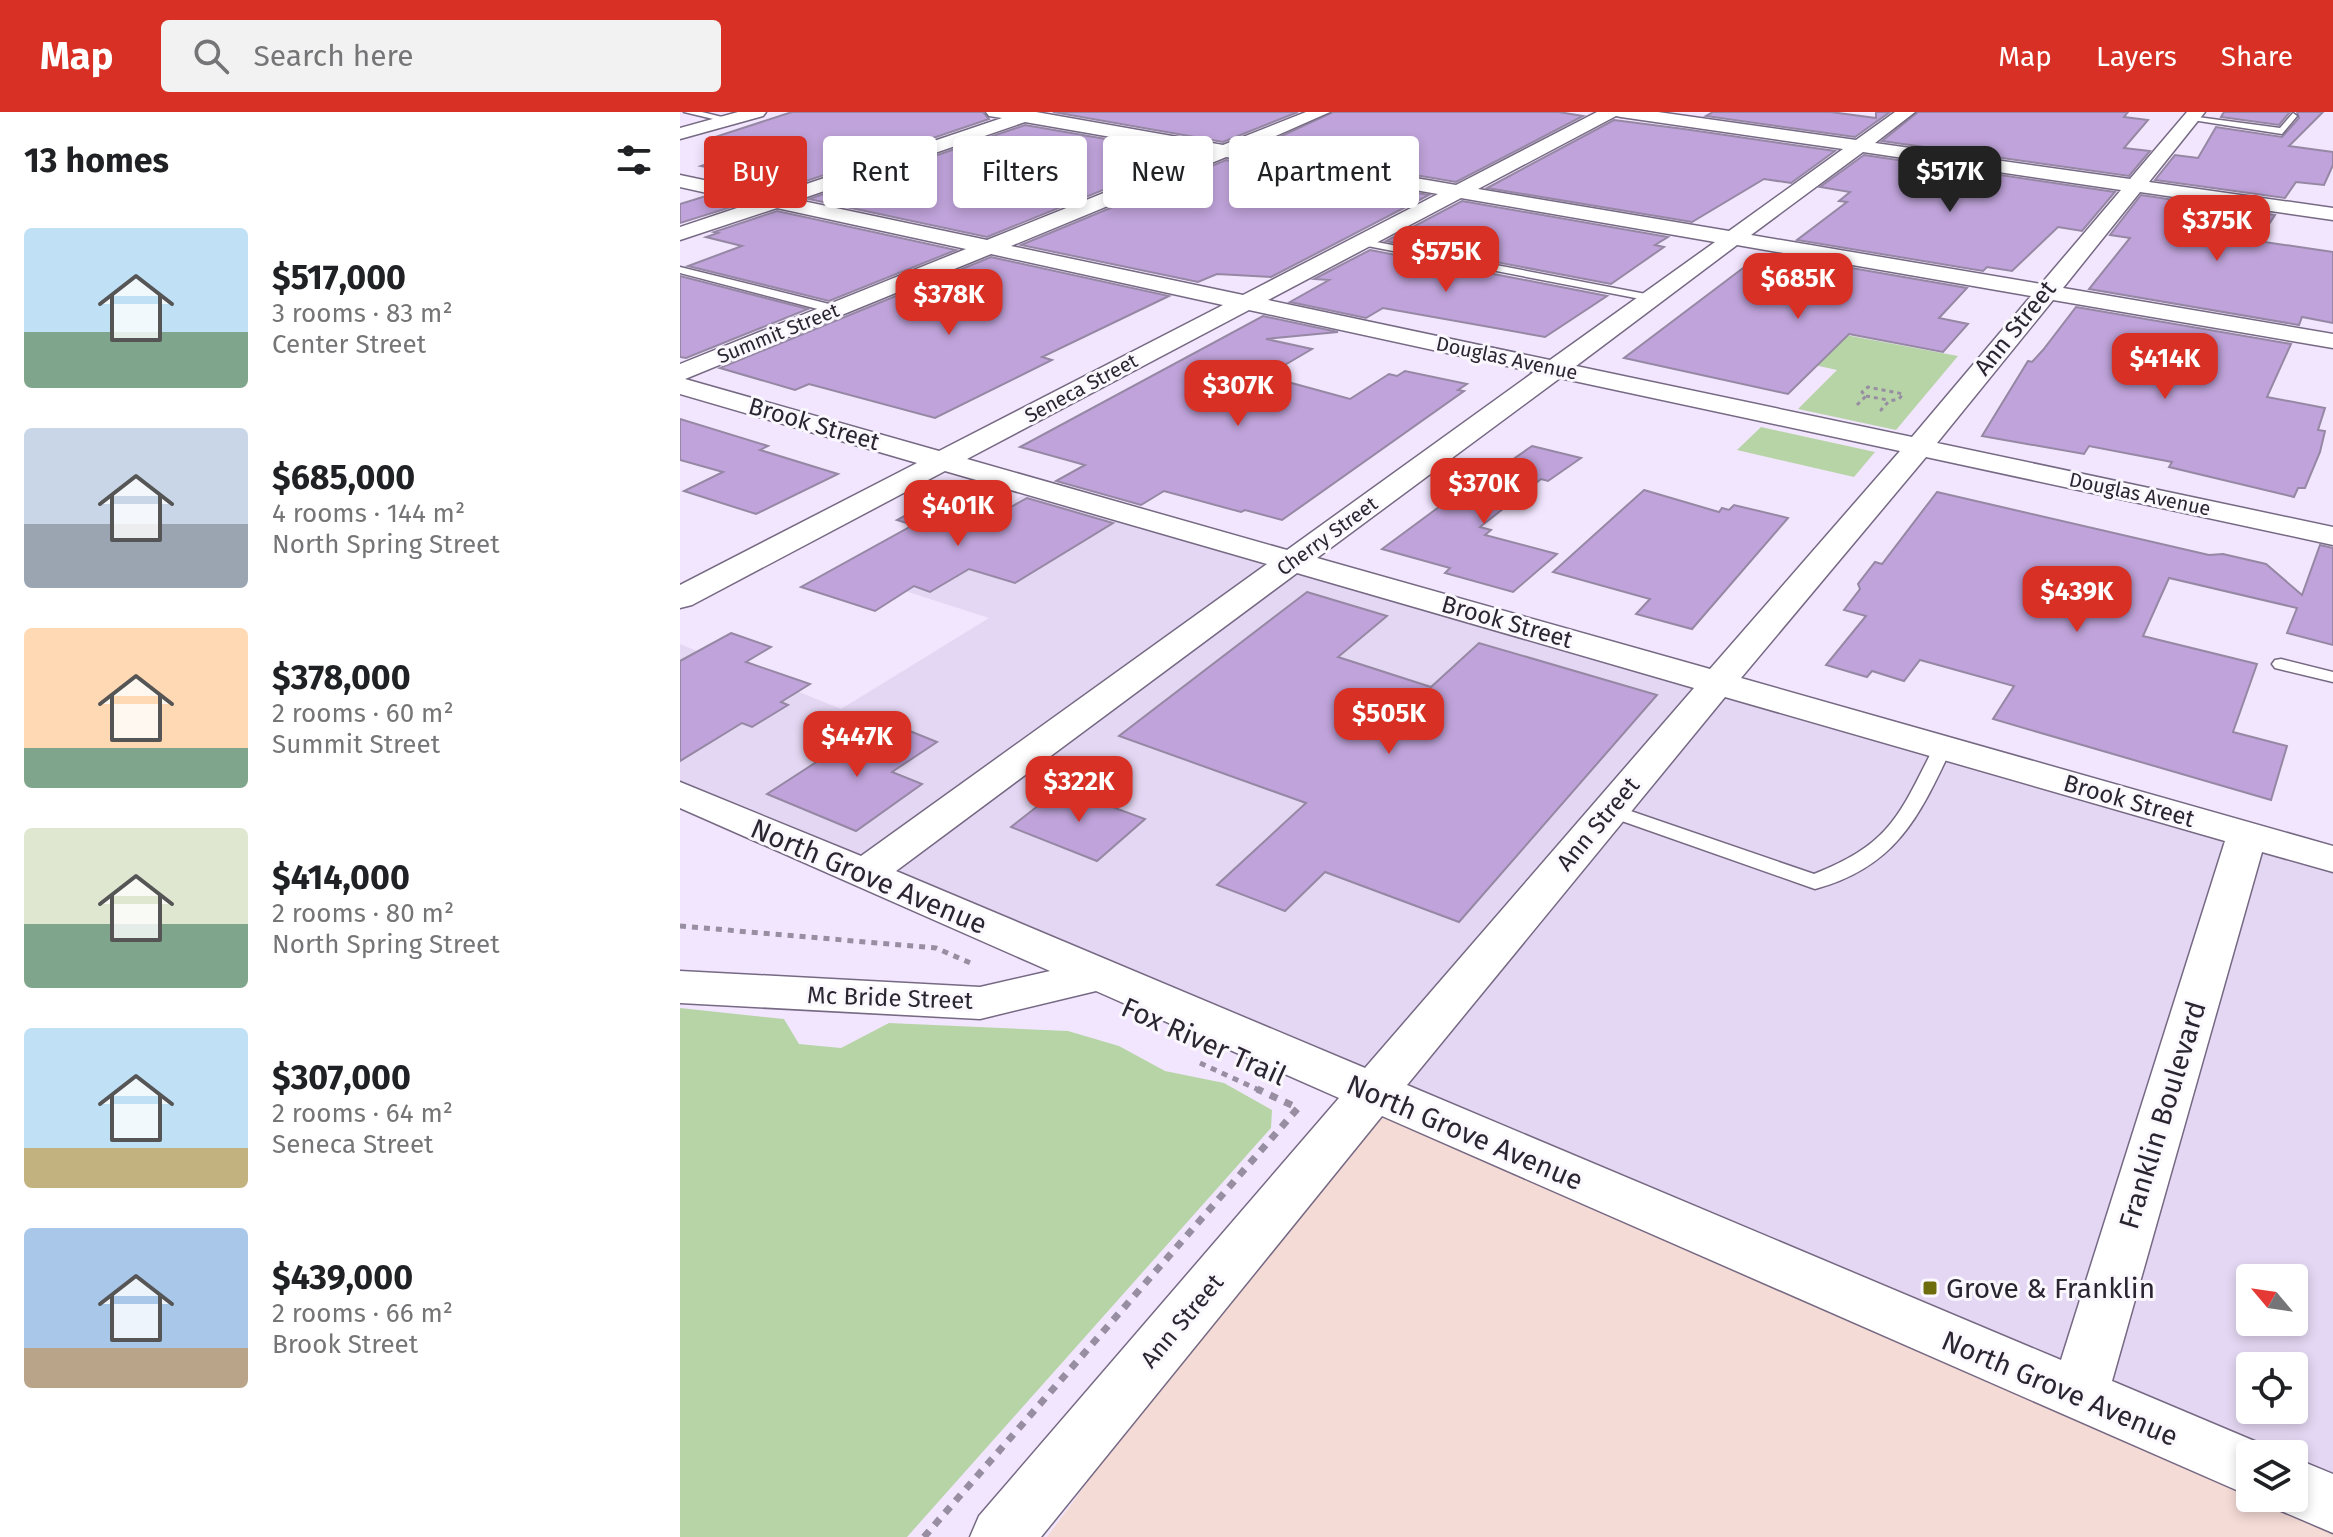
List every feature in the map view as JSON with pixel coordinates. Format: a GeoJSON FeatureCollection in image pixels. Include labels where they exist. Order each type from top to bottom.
{"type":"FeatureCollection","features":[{"type":"Feature","properties":{"kind":"street"},"geometry":{"type":"LineString","coordinates":[[680,134],[757,112]]}},
{"type":"Feature","properties":{"kind":"street"},"geometry":{"type":"LineString","coordinates":[[995,112],[1031,114],[1226,151],[2333,341]]}},
{"type":"Feature","properties":{"kind":"street","name":"Summit Street"},"geometry":{"type":"LineString","coordinates":[[680,373],[1321,112]]}},
{"type":"Feature","properties":{"kind":"street","name":"Seneca Street"},"geometry":{"type":"LineString","coordinates":[[680,598],[1610,112]]}},
{"type":"Feature","properties":{"kind":"street"},"geometry":{"type":"LineString","coordinates":[[1621,112],[2333,214]]}},
{"type":"Feature","properties":{"kind":"street","name":"Cherry Street"},"geometry":{"type":"LineString","coordinates":[[864,874],[1906,112]]}},
{"type":"Feature","properties":{"kind":"street"},"geometry":{"type":"LineString","coordinates":[[807,190],[1031,114]]}},
{"type":"Feature","properties":{"kind":"street","name":"Ann Street"},"geometry":{"type":"LineString","coordinates":[[1001,1537],[1609,810],[1919,447],[2044,292],[2193,116]]}},
{"type":"Feature","properties":{"kind":"street","name":"Douglas Avenue"},"geometry":{"type":"LineString","coordinates":[[680,181],[704,186]]}},
{"type":"Feature","properties":{"kind":"street"},"geometry":{"type":"LineString","coordinates":[[680,234],[756,208]]}},
{"type":"Feature","properties":{"kind":"street","name":"Douglas Avenue"},"geometry":{"type":"LineString","coordinates":[[807,208],[2333,536]]}},
{"type":"Feature","properties":{"kind":"street","name":"Brook Street"},"geometry":{"type":"LineString","coordinates":[[680,386],[2333,859]]}},
{"type":"Feature","properties":{"kind":"street","name":"North Grove Avenue"},"geometry":{"type":"LineString","coordinates":[[680,794],[2236,1462]]}},
{"type":"Feature","properties":{"kind":"street","name":"Franklin Boulevard"},"geometry":{"type":"LineString","coordinates":[[2079,1396],[2247,834]]}},
{"type":"Feature","properties":{"kind":"street","name":"Mc Bride Street"},"geometry":{"type":"LineString","coordinates":[[680,987],[980,1003],[1098,975]]}},
{"type":"Feature","properties":{"kind":"street"},"geometry":{"type":"LineString","coordinates":[[2308,1493],[2333,1504]]}},
{"type":"Feature","properties":{"kind":"lane"},"geometry":{"type":"LineString","coordinates":[[688,112],[730,120]]}},
{"type":"Feature","properties":{"kind":"lane"},"geometry":{"type":"LineString","coordinates":[[2193,116],[2282,131],[2293,116]]}},
{"type":"Feature","properties":{"kind":"lane"},"geometry":{"type":"LineString","coordinates":[[1361,242],[1651,298]]}},
{"type":"Feature","properties":{"kind":"lane"},"geometry":{"type":"LineString","coordinates":[[680,270],[837,310]]}},
{"type":"Feature","properties":{"kind":"lane"},"geometry":{"type":"LineString","coordinates":[[2281,664],[2333,677]]}},
{"type":"Feature","properties":{"kind":"lane"},"geometry":{"type":"LineString","coordinates":[[1609,810],[1815,882],[1859,863],[1892,838],[1943,747]]}},
{"type":"Feature","properties":{"kind":"path"},"geometry":{"type":"LineString","coordinates":[[1868,387],[1903,394],[1899,399],[1889,401],[1866,396],[1862,392],[1868,387]]}},
{"type":"Feature","properties":{"kind":"path"},"geometry":{"type":"LineString","coordinates":[[1848,406],[1858,405],[1866,396]]}},
{"type":"Feature","properties":{"kind":"path"},"geometry":{"type":"LineString","coordinates":[[1889,401],[1881,410],[1891,418]]}},
{"type":"Feature","properties":{"kind":"path"},"geometry":{"type":"LineString","coordinates":[[680,926],[936,948],[1031,989]]}},
{"type":"Feature","properties":{"kind":"path","name":"Fox River Trail"},"geometry":{"type":"LineString","coordinates":[[924,1537],[1298,1108],[1186,1056]]}},
{"type":"Feature","properties":{"kind":"shaded area"},"geometry":{"type":"Polygon","coordinates":[[[1038,487],[2333,859],[2333,1504],[2308,1493],[2308,1440],[2236,1440],[2236,1448],[680,793],[680,644],[841,709],[989,618],[871,580],[1038,487]]]}},
{"type":"Feature","properties":{"kind":"shaded area"},"geometry":{"type":"Polygon","coordinates":[[[1373,1093],[2236,1462],[2236,1512],[2308,1512],[2308,1500],[2333,1504],[2333,1537],[1047,1537],[1373,1093]]]}},
{"type":"Feature","properties":{"kind":"green space"},"geometry":{"type":"Polygon","coordinates":[[[1835,333],[1958,356],[1896,430],[1798,409],[1837,370],[1805,363],[1835,333]]]}},
{"type":"Feature","properties":{"kind":"green space"},"geometry":{"type":"Polygon","coordinates":[[[1761,427],[1875,452],[1854,477],[1737,450],[1761,427]]]}},
{"type":"Feature","properties":{"kind":"green space"},"geometry":{"type":"Polygon","coordinates":[[[680,1008],[784,1019],[799,1044],[841,1048],[889,1023],[1068,1031],[1119,1046],[1165,1071],[1224,1083],[1272,1110],[1271,1128],[907,1537],[680,1537],[680,1008]]]}},
{"type":"Feature","properties":{"kind":"building"},"geometry":{"type":"Polygon","coordinates":[[[792,112],[983,112],[989,119],[937,137],[823,136],[823,175],[807,181],[807,136],[718,136],[792,112]]]}},
{"type":"Feature","properties":{"kind":"building"},"geometry":{"type":"Polygon","coordinates":[[[1053,112],[1298,112],[1238,136],[1229,136],[1229,140],[1223,142],[1213,140],[1213,136],[1189,136],[1053,112]]]}},
{"type":"Feature","properties":{"kind":"building"},"geometry":{"type":"Polygon","coordinates":[[[1333,112],[1559,112],[1583,116],[1456,182],[1419,176],[1419,136],[1282,136],[1333,112]]]}},
{"type":"Feature","properties":{"kind":"building"},"geometry":{"type":"Polygon","coordinates":[[[1713,112],[1831,112],[1876,118],[1876,112],[1890,112],[1855,137],[1706,116],[1713,112]]]}},
{"type":"Feature","properties":{"kind":"building"},"geometry":{"type":"Polygon","coordinates":[[[1918,112],[2128,112],[2124,117],[2148,120],[2124,148],[2150,151],[2129,176],[1882,141],[1918,112]]]}},
{"type":"Feature","properties":{"kind":"building"},"geometry":{"type":"Polygon","coordinates":[[[2224,112],[2290,112],[2279,125],[2221,117],[2224,112]]]}},
{"type":"Feature","properties":{"kind":"building"},"geometry":{"type":"Polygon","coordinates":[[[2297,112],[2323,112],[2289,146],[2333,152],[2333,165],[2324,185],[2296,182],[2285,198],[2155,180],[2175,155],[2198,158],[2216,127],[2282,137],[2299,118],[2297,112]]]}},
{"type":"Feature","properties":{"kind":"building"},"geometry":{"type":"Polygon","coordinates":[[[1614,120],[1835,151],[1791,183],[1764,179],[1692,222],[1487,188],[1614,120]]]}},
{"type":"Feature","properties":{"kind":"building"},"geometry":{"type":"Polygon","coordinates":[[[1025,125],[1103,139],[1103,190],[1087,197],[1087,136],[993,136],[1025,125]]]}},
{"type":"Feature","properties":{"kind":"building"},"geometry":{"type":"Polygon","coordinates":[[[953,150],[953,208],[1059,208],[987,237],[851,208],[937,208],[937,155],[953,150]]]}},
{"type":"Feature","properties":{"kind":"building"},"geometry":{"type":"Polygon","coordinates":[[[1864,155],[2115,192],[2082,231],[2058,227],[2012,271],[1987,267],[1983,271],[1797,240],[1847,202],[1839,201],[1850,192],[1820,187],[1864,155]]]}},
{"type":"Feature","properties":{"kind":"building"},"geometry":{"type":"Polygon","coordinates":[[[1229,161],[1229,208],[1404,208],[1271,277],[1217,274],[1198,282],[1021,245],[1110,208],[1213,208],[1213,165],[1229,161]]]}},
{"type":"Feature","properties":{"kind":"building"},"geometry":{"type":"Polygon","coordinates":[[[823,194],[823,202],[809,199],[823,194]]]}},
{"type":"Feature","properties":{"kind":"building"},"geometry":{"type":"Polygon","coordinates":[[[2141,195],[2275,215],[2258,241],[2333,252],[2333,323],[2302,317],[2299,325],[2089,289],[2130,238],[2110,235],[2141,195]]]}},
{"type":"Feature","properties":{"kind":"building"},"geometry":{"type":"Polygon","coordinates":[[[704,197],[704,208],[728,208],[680,223],[680,204],[704,197]]]}},
{"type":"Feature","properties":{"kind":"building"},"geometry":{"type":"Polygon","coordinates":[[[1462,201],[1668,237],[1655,245],[1664,247],[1611,284],[1386,241],[1462,201]]]}},
{"type":"Feature","properties":{"kind":"building"},"geometry":{"type":"Polygon","coordinates":[[[777,211],[956,250],[829,301],[688,266],[742,246],[706,237],[718,233],[714,232],[777,211]]]}},
{"type":"Feature","properties":{"kind":"building"},"geometry":{"type":"Polygon","coordinates":[[[1370,250],[1607,296],[1545,337],[1383,308],[1366,318],[1290,302],[1329,280],[1314,279],[1370,250]]]}},
{"type":"Feature","properties":{"kind":"building"},"geometry":{"type":"Polygon","coordinates":[[[1777,255],[1967,288],[1939,318],[1968,324],[1943,352],[1849,334],[1788,394],[1624,358],[1755,259],[1768,261],[1777,255]]]}},
{"type":"Feature","properties":{"kind":"building"},"geometry":{"type":"Polygon","coordinates":[[[991,257],[1169,296],[1042,357],[1052,360],[935,418],[809,384],[795,390],[720,368],[991,257]]]}},
{"type":"Feature","properties":{"kind":"building"},"geometry":{"type":"Polygon","coordinates":[[[680,276],[808,309],[686,358],[680,357],[680,276]]]}},
{"type":"Feature","properties":{"kind":"building"},"geometry":{"type":"Polygon","coordinates":[[[2076,307],[2291,344],[2267,397],[2325,408],[2318,430],[2325,431],[2320,452],[2305,488],[2298,488],[2294,497],[2169,467],[2172,462],[2089,446],[2084,454],[1982,436],[2028,361],[2032,362],[2043,350],[2076,307]]]}},
{"type":"Feature","properties":{"kind":"building"},"geometry":{"type":"Polygon","coordinates":[[[1263,316],[1338,332],[1266,339],[1312,349],[1266,376],[1350,399],[1389,374],[1397,376],[1405,371],[1467,384],[1458,390],[1464,391],[1282,520],[1164,491],[1141,505],[1056,481],[1085,465],[1020,447],[1263,316]]]}},
{"type":"Feature","properties":{"kind":"building"},"geometry":{"type":"Polygon","coordinates":[[[680,419],[768,446],[760,450],[838,474],[756,514],[684,491],[723,472],[680,460],[680,419]]]}},
{"type":"Feature","properties":{"kind":"building"},"geometry":{"type":"Polygon","coordinates":[[[1532,446],[1581,458],[1548,481],[1541,479],[1480,527],[1491,530],[1485,535],[1557,554],[1513,592],[1445,573],[1450,568],[1382,549],[1481,476],[1486,478],[1532,446]]]}},
{"type":"Feature","properties":{"kind":"building"},"geometry":{"type":"Polygon","coordinates":[[[1644,490],[1719,512],[1722,508],[1729,510],[1734,505],[1788,518],[1692,629],[1636,614],[1650,599],[1553,572],[1644,490]]]}},
{"type":"Feature","properties":{"kind":"building"},"geometry":{"type":"Polygon","coordinates":[[[951,491],[1009,508],[1027,498],[1113,523],[1015,583],[969,569],[930,592],[914,586],[875,611],[801,587],[913,525],[897,520],[951,491]]]}},
{"type":"Feature","properties":{"kind":"building"},"geometry":{"type":"Polygon","coordinates":[[[1937,492],[2209,555],[2223,554],[2266,564],[2302,595],[2320,545],[2333,548],[2333,645],[2287,633],[2297,608],[2169,578],[2143,636],[2257,664],[2233,732],[2287,746],[2271,800],[1993,719],[2014,686],[1920,660],[1904,681],[1872,671],[1867,677],[1826,665],[1866,616],[1844,610],[1860,589],[1858,584],[1875,562],[1882,564],[1937,492]]]}},
{"type":"Feature","properties":{"kind":"building"},"geometry":{"type":"Polygon","coordinates":[[[1307,592],[1387,616],[1338,657],[1431,687],[1479,643],[1657,695],[1459,922],[1325,872],[1285,911],[1217,885],[1306,803],[1119,736],[1307,592]]]}},
{"type":"Feature","properties":{"kind":"building"},"geometry":{"type":"Polygon","coordinates":[[[731,633],[771,647],[746,662],[810,684],[781,702],[788,705],[752,727],[742,723],[680,761],[680,661],[731,633]]]}},
{"type":"Feature","properties":{"kind":"building"},"geometry":{"type":"Polygon","coordinates":[[[895,725],[937,742],[892,772],[922,784],[856,831],[767,794],[835,750],[842,752],[883,726],[890,728],[895,725]]]}},
{"type":"Feature","properties":{"kind":"building"},"geometry":{"type":"Polygon","coordinates":[[[1061,788],[1145,819],[1097,861],[1011,827],[1061,788]]]}},
{"type":"Feature","properties":{"kind":"place","name":"Grove & Franklin"},"geometry":{"type":"Point","coordinates":[1930,1288]}}]}
